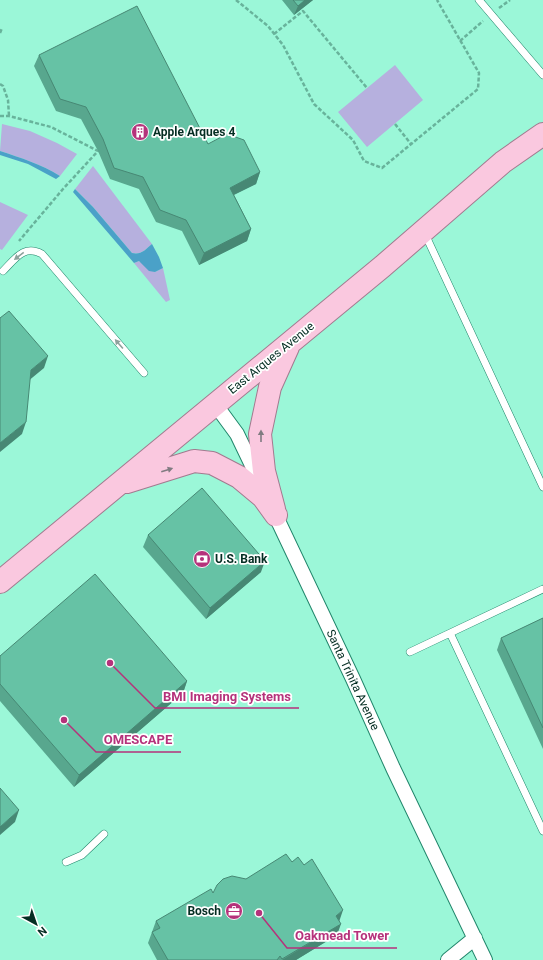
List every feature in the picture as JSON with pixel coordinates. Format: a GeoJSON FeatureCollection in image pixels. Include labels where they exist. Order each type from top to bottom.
{"type":"FeatureCollection","features":[{"type":"Feature","properties":{"kind":"main road","name":"East Arques Avenue"},"geometry":{"type":"LineString","coordinates":[[0,582],[424,232],[503,162],[543,134]]}},
{"type":"Feature","properties":{"kind":"main road"},"geometry":{"type":"LineString","coordinates":[[276,515],[264,471],[260,434],[270,387],[290,343]]}},
{"type":"Feature","properties":{"kind":"main road"},"geometry":{"type":"LineString","coordinates":[[117,485],[194,461],[212,463],[239,477],[263,497],[276,515]]}},
{"type":"Feature","properties":{"kind":"street","name":"Santa Trinita Avenue"},"geometry":{"type":"LineString","coordinates":[[215,404],[237,434],[353,679],[393,768],[485,960]]}},
{"type":"Feature","properties":{"kind":"street"},"geometry":{"type":"LineString","coordinates":[[448,960],[475,938]]}},
{"type":"Feature","properties":{"kind":"lane"},"geometry":{"type":"LineString","coordinates":[[479,0],[543,75]]}},
{"type":"Feature","properties":{"kind":"lane"},"geometry":{"type":"LineString","coordinates":[[424,232],[543,487]]}},
{"type":"Feature","properties":{"kind":"lane"},"geometry":{"type":"LineString","coordinates":[[3,271],[21,252],[34,250],[42,254],[144,373]]}},
{"type":"Feature","properties":{"kind":"lane"},"geometry":{"type":"LineString","coordinates":[[410,652],[543,589]]}},
{"type":"Feature","properties":{"kind":"lane"},"geometry":{"type":"LineString","coordinates":[[450,633],[543,831]]}},
{"type":"Feature","properties":{"kind":"lane"},"geometry":{"type":"LineString","coordinates":[[66,862],[82,855],[104,834]]}},
{"type":"Feature","properties":{"kind":"path"},"geometry":{"type":"LineString","coordinates":[[236,0],[268,26],[283,45],[314,104],[353,140],[364,161],[382,168],[478,89],[479,73],[437,0]]}},
{"type":"Feature","properties":{"kind":"path"},"geometry":{"type":"LineString","coordinates":[[274,34],[303,11],[366,88]]}},
{"type":"Feature","properties":{"kind":"path"},"geometry":{"type":"LineString","coordinates":[[0,33],[2,28]]}},
{"type":"Feature","properties":{"kind":"path"},"geometry":{"type":"LineString","coordinates":[[0,84],[3,86],[8,100],[9,116]]}},
{"type":"Feature","properties":{"kind":"path"},"geometry":{"type":"LineString","coordinates":[[0,116],[9,116],[51,127],[98,151],[18,242]]}},
{"type":"Feature","properties":{"kind":"path"},"geometry":{"type":"LineString","coordinates":[[395,124],[411,144]]}},
{"type":"Feature","properties":{"kind":"shaded area"},"geometry":{"type":"Polygon","coordinates":[[[395,65],[423,100],[367,147],[338,112],[395,65]]]}},
{"type":"Feature","properties":{"kind":"shaded area"},"geometry":{"type":"Polygon","coordinates":[[[2,124],[30,131],[77,154],[60,176],[38,165],[0,151],[2,124]]]}},
{"type":"Feature","properties":{"kind":"shaded area"},"geometry":{"type":"Polygon","coordinates":[[[93,166],[152,244],[143,252],[132,253],[93,207],[75,189],[93,166]]]}},
{"type":"Feature","properties":{"kind":"shaded area"},"geometry":{"type":"Polygon","coordinates":[[[0,202],[28,215],[2,250],[0,249],[0,202]]]}},
{"type":"Feature","properties":{"kind":"shaded area"},"geometry":{"type":"Polygon","coordinates":[[[139,261],[155,272],[163,268],[170,300],[166,302],[134,263],[139,261]]]}},
{"type":"Feature","properties":{"kind":"water"},"geometry":{"type":"Polygon","coordinates":[[[0,151],[38,165],[60,176],[56,179],[28,164],[0,155],[0,151]]]}},
{"type":"Feature","properties":{"kind":"water"},"geometry":{"type":"Polygon","coordinates":[[[75,189],[93,207],[132,253],[140,253],[152,244],[163,268],[155,272],[149,271],[139,261],[134,263],[73,192],[75,189]]]}},
{"type":"Feature","properties":{"kind":"building"},"geometry":{"type":"Polygon","coordinates":[[[293,0],[305,0],[298,6],[293,0]]]}},
{"type":"Feature","properties":{"kind":"building","name":"Apple Arques 4"},"geometry":{"type":"Polygon","coordinates":[[[137,6],[208,144],[227,134],[244,140],[260,172],[230,188],[251,229],[204,253],[186,220],[160,210],[143,177],[114,168],[103,139],[86,107],[60,99],[39,55],[137,6]]]}},
{"type":"Feature","properties":{"kind":"building"},"geometry":{"type":"Polygon","coordinates":[[[9,311],[48,356],[31,370],[26,422],[0,443],[0,318],[9,311]]]}},
{"type":"Feature","properties":{"kind":"building","name":"U.S. Bank"},"geometry":{"type":"Polygon","coordinates":[[[202,488],[265,561],[210,608],[148,535],[202,488]]]}},
{"type":"Feature","properties":{"kind":"building"},"geometry":{"type":"Polygon","coordinates":[[[95,574],[187,681],[79,775],[0,684],[0,656],[95,574]]]}},
{"type":"Feature","properties":{"kind":"building"},"geometry":{"type":"Polygon","coordinates":[[[543,618],[543,728],[501,638],[543,618]]]}},
{"type":"Feature","properties":{"kind":"building"},"geometry":{"type":"Polygon","coordinates":[[[0,788],[19,810],[0,827],[0,788]]]}},
{"type":"Feature","properties":{"kind":"building"},"geometry":{"type":"Polygon","coordinates":[[[286,854],[292,862],[298,857],[304,865],[312,859],[343,910],[336,916],[341,924],[282,959],[280,956],[277,960],[168,960],[152,932],[160,928],[156,921],[211,889],[213,893],[217,885],[223,879],[232,876],[246,879],[286,854]]]}},
{"type":"Feature","properties":{"kind":"place","name":"Apple Arques 4"},"geometry":{"type":"Point","coordinates":[140,132]}},
{"type":"Feature","properties":{"kind":"place","name":"U.S. Bank"},"geometry":{"type":"Point","coordinates":[202,559]}},
{"type":"Feature","properties":{"kind":"place","name":"BMI Imaging Systems"},"geometry":{"type":"Point","coordinates":[110,663]}},
{"type":"Feature","properties":{"kind":"place","name":"OMESCAPE"},"geometry":{"type":"Point","coordinates":[64,720]}},
{"type":"Feature","properties":{"kind":"place","name":"Bosch"},"geometry":{"type":"Point","coordinates":[234,911]}},
{"type":"Feature","properties":{"kind":"place","name":"Oakmead Tower"},"geometry":{"type":"Point","coordinates":[259,913]}}]}
